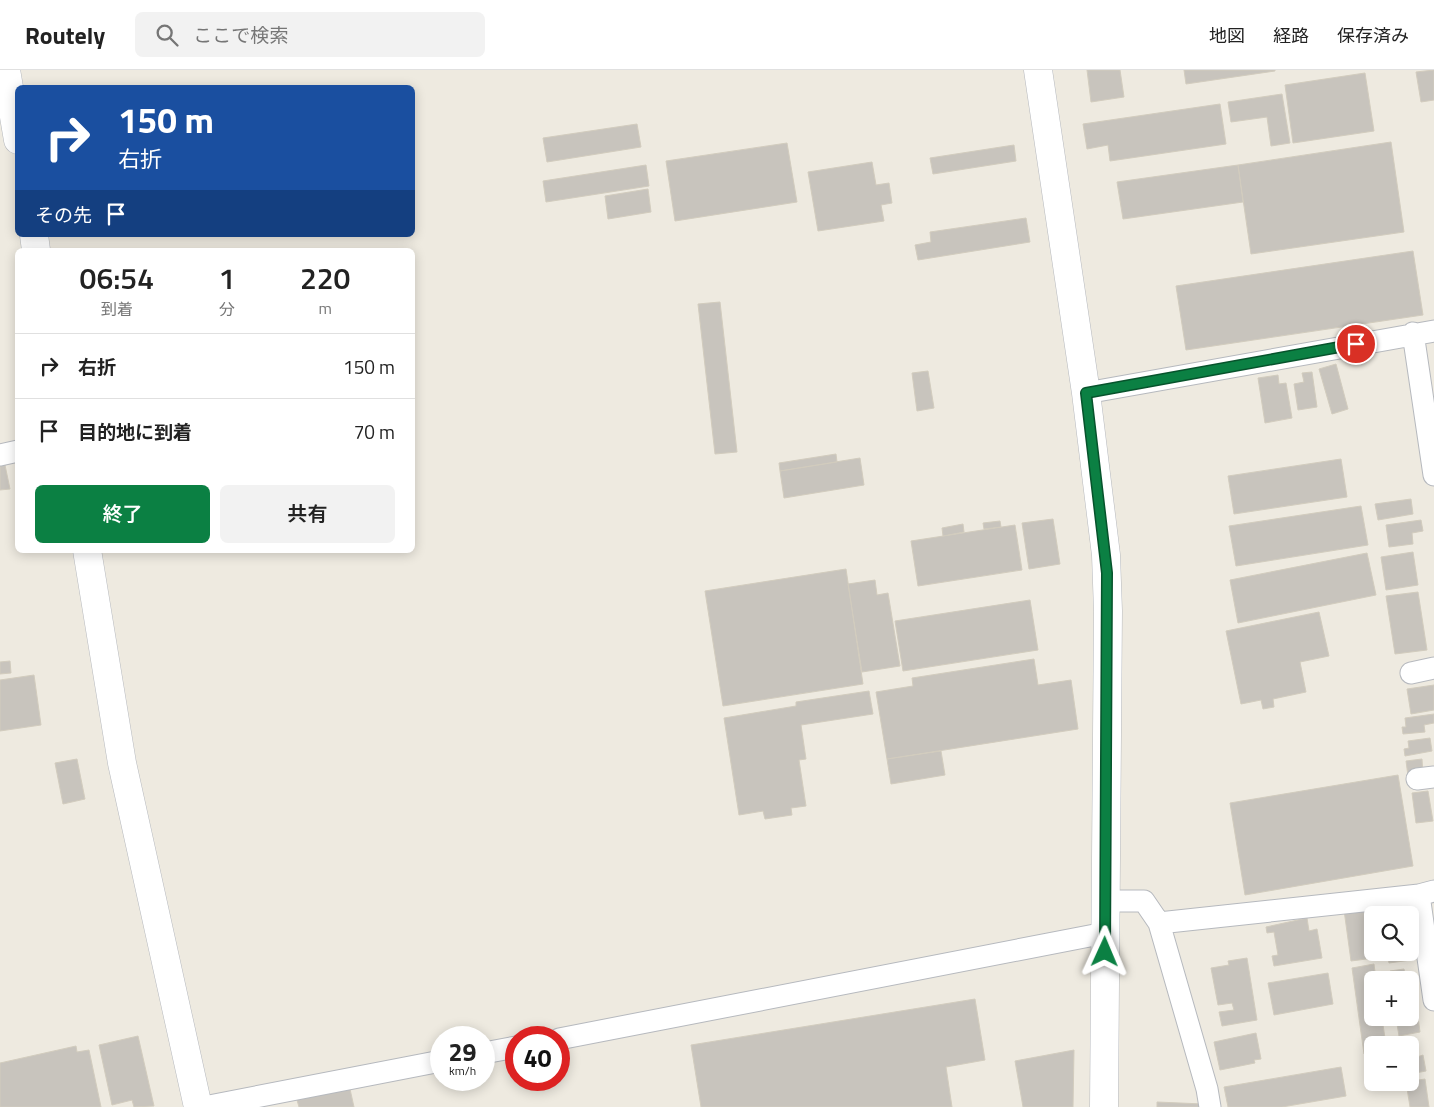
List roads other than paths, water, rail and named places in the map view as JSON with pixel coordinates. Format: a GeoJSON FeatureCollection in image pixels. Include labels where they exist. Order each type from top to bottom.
{"type":"FeatureCollection","features":[{"type":"Feature","properties":{"kind":"street"},"geometry":{"type":"LineString","coordinates":[[6,70],[15,122]]}},
{"type":"Feature","properties":{"kind":"street"},"geometry":{"type":"LineString","coordinates":[[1038,70],[1086,393],[1106,555],[1108,620],[1104,1107]]}},
{"type":"Feature","properties":{"kind":"street"},"geometry":{"type":"LineString","coordinates":[[1086,393],[1424,332],[1434,475]]}},
{"type":"Feature","properties":{"kind":"street"},"geometry":{"type":"LineString","coordinates":[[0,455],[15,452]]}},
{"type":"Feature","properties":{"kind":"street"},"geometry":{"type":"LineString","coordinates":[[87,553],[122,763],[198,1107]]}},
{"type":"Feature","properties":{"kind":"street"},"geometry":{"type":"LineString","coordinates":[[1412,673],[1434,668]]}},
{"type":"Feature","properties":{"kind":"street"},"geometry":{"type":"LineString","coordinates":[[1159,923],[1426,893],[1434,1000]]}},
{"type":"Feature","properties":{"kind":"street"},"geometry":{"type":"LineString","coordinates":[[1106,900],[1144,901],[1159,923],[1207,1090],[1210,1107]]}},
{"type":"Feature","properties":{"kind":"street"},"geometry":{"type":"LineString","coordinates":[[570,1037],[1106,933]]}},
{"type":"Feature","properties":{"kind":"street"},"geometry":{"type":"LineString","coordinates":[[204,1107],[430,1063]]}}]}
